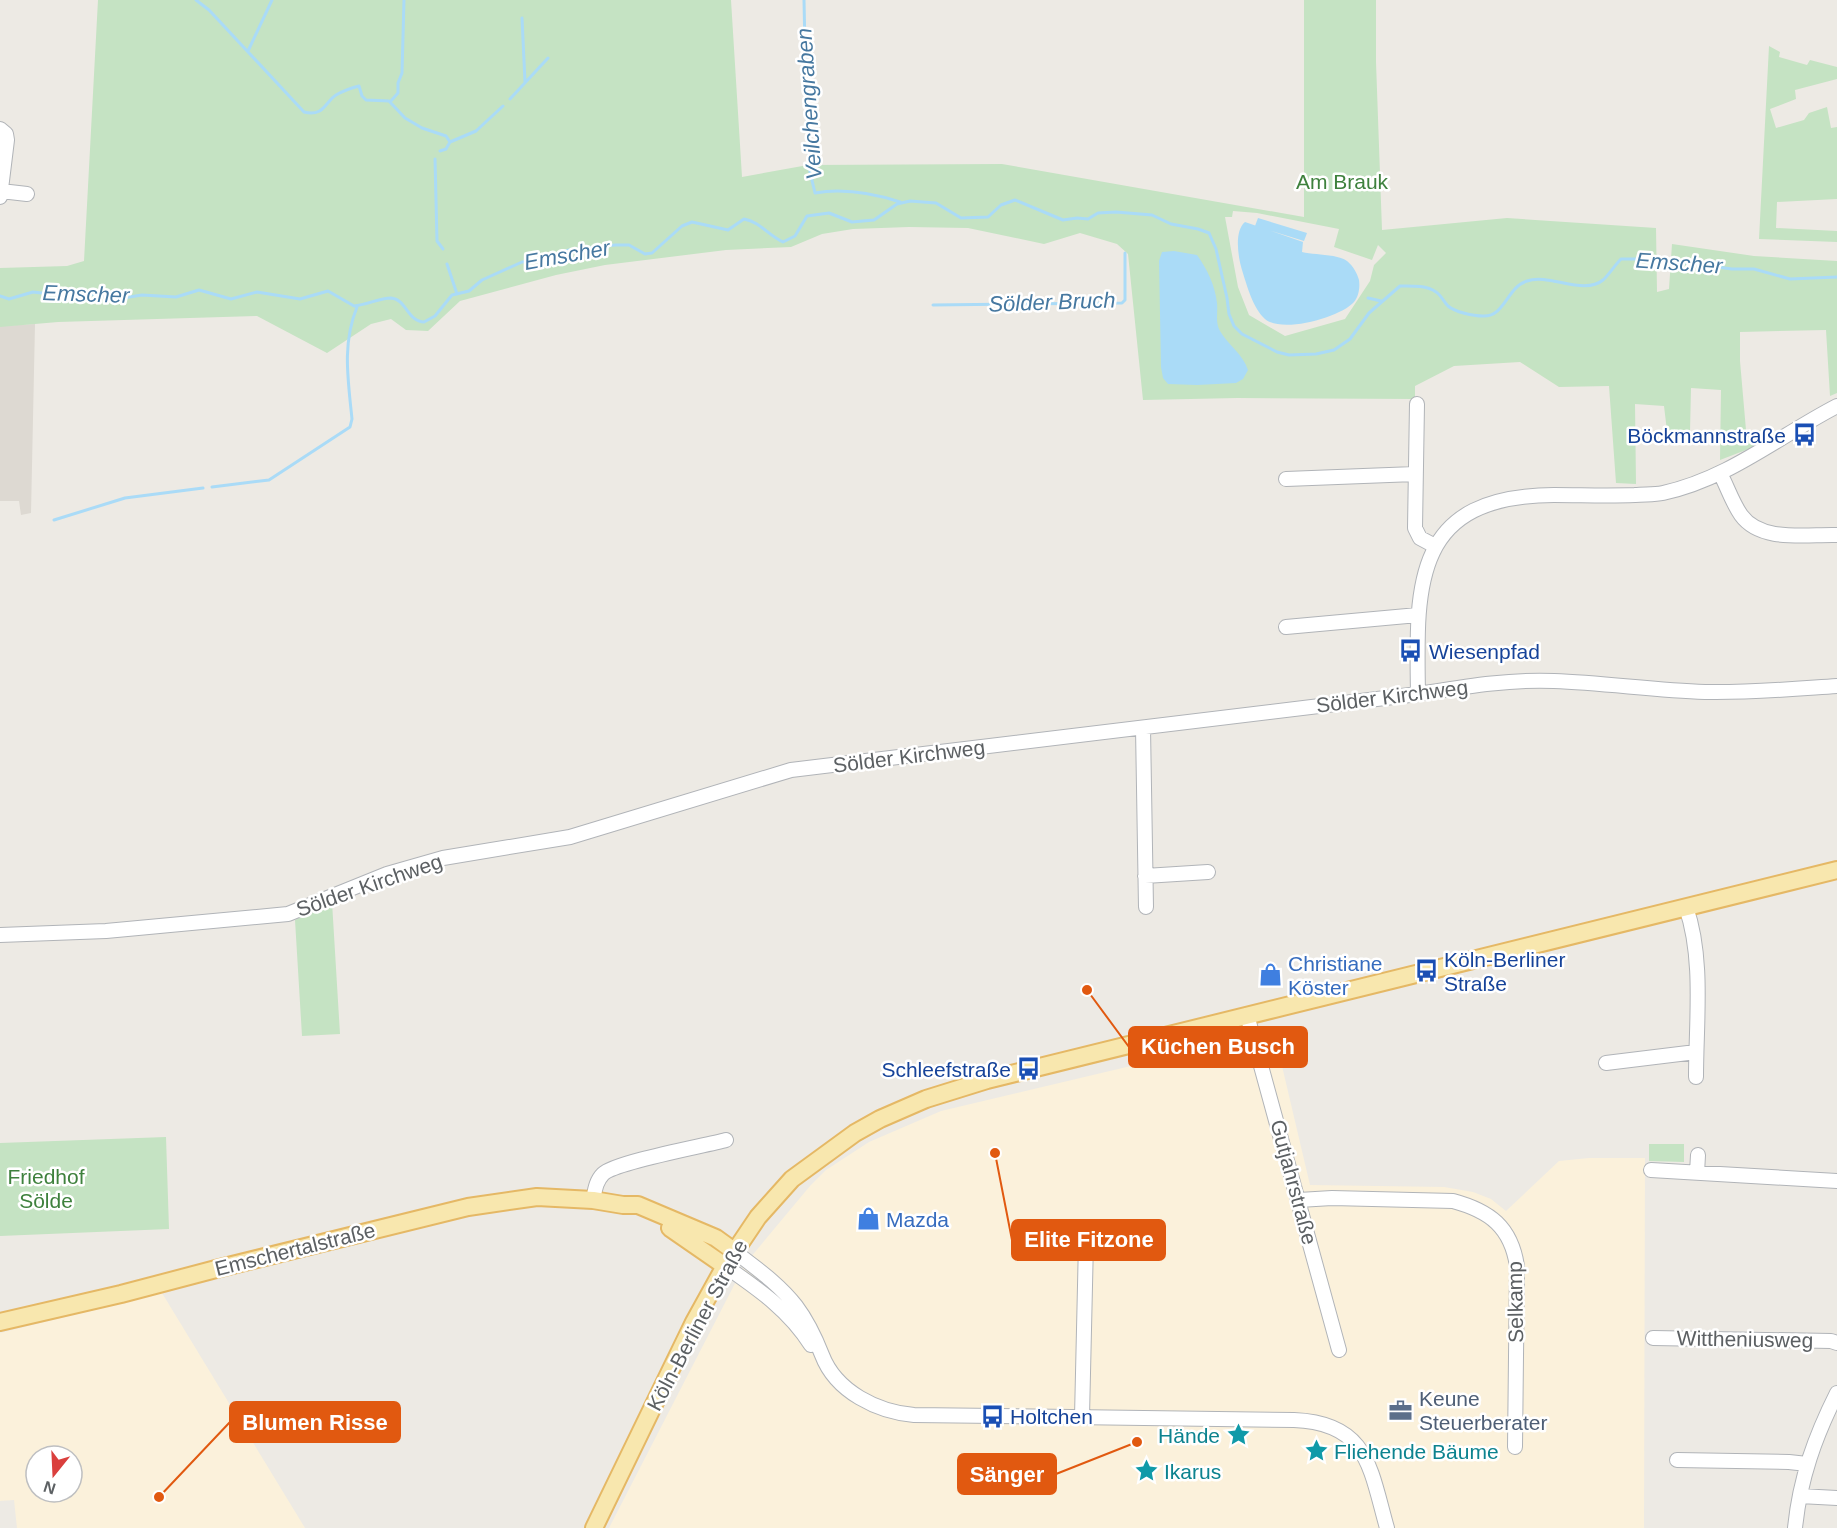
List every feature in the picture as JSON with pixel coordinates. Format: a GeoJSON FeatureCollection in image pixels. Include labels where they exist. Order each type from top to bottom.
{"type":"FeatureCollection","features":[{"type":"Feature","properties":{"kind":"main road","name":"Köln-Berliner Straße"},"geometry":{"type":"LineString","coordinates":[[594,1528],[694,1322],[724,1266],[758,1217],[792,1179],[855,1133],[926,1099],[987,1080],[1837,870]]}},
{"type":"Feature","properties":{"kind":"main road","name":"Emschertalstraße"},"geometry":{"type":"LineString","coordinates":[[0,1322],[468,1207],[537,1197],[593,1200],[623,1205],[638,1204],[716,1238],[734,1251]]}},
{"type":"Feature","properties":{"kind":"main road"},"geometry":{"type":"LineString","coordinates":[[623,1205],[677,1231],[724,1266]]}},
{"type":"Feature","properties":{"kind":"street"},"geometry":{"type":"LineString","coordinates":[[0,129],[6,134],[7,140],[0,197]]}},
{"type":"Feature","properties":{"kind":"street"},"geometry":{"type":"LineString","coordinates":[[1,191],[27,194]]}},
{"type":"Feature","properties":{"kind":"street"},"geometry":{"type":"LineString","coordinates":[[1417,404],[1415,528],[1417,535],[1435,546]]}},
{"type":"Feature","properties":{"kind":"street"},"geometry":{"type":"LineString","coordinates":[[1418,694],[1418,615],[1422,583],[1435,546],[1443,535],[1462,518],[1490,503],[1530,495],[1662,494],[1720,473],[1837,406]]}},
{"type":"Feature","properties":{"kind":"street"},"geometry":{"type":"LineString","coordinates":[[1720,473],[1741,515],[1756,528],[1775,534],[1837,535]]}},
{"type":"Feature","properties":{"kind":"street"},"geometry":{"type":"LineString","coordinates":[[1286,479],[1415,474]]}},
{"type":"Feature","properties":{"kind":"street"},"geometry":{"type":"LineString","coordinates":[[1286,627],[1418,615]]}},
{"type":"Feature","properties":{"kind":"street","name":"Sölder Kirchweg"},"geometry":{"type":"LineString","coordinates":[[0,935],[117,930],[288,914],[387,874],[443,858],[570,837],[791,770],[1523,681],[1554,681],[1705,692],[1775,691],[1837,686]]}},
{"type":"Feature","properties":{"kind":"street"},"geometry":{"type":"LineString","coordinates":[[1143,728],[1146,906]]}},
{"type":"Feature","properties":{"kind":"street"},"geometry":{"type":"LineString","coordinates":[[1145,876],[1208,872]]}},
{"type":"Feature","properties":{"kind":"street"},"geometry":{"type":"LineString","coordinates":[[1686,906],[1692,924],[1696,954],[1696,1077]]}},
{"type":"Feature","properties":{"kind":"street","name":"Gutjahrstraße"},"geometry":{"type":"LineString","coordinates":[[1247,1015],[1339,1350]]}},
{"type":"Feature","properties":{"kind":"street"},"geometry":{"type":"LineString","coordinates":[[1606,1063],[1696,1053]]}},
{"type":"Feature","properties":{"kind":"street"},"geometry":{"type":"LineString","coordinates":[[593,1200],[598,1180],[605,1172],[625,1164],[726,1140]]}},
{"type":"Feature","properties":{"kind":"street"},"geometry":{"type":"LineString","coordinates":[[1697,1173],[1698,1155]]}},
{"type":"Feature","properties":{"kind":"street"},"geometry":{"type":"LineString","coordinates":[[1651,1170],[1837,1181]]}},
{"type":"Feature","properties":{"kind":"street","name":"Selkamp"},"geometry":{"type":"LineString","coordinates":[[1299,1200],[1332,1198],[1452,1201],[1475,1209],[1500,1225],[1510,1239],[1517,1266],[1515,1447]]}},
{"type":"Feature","properties":{"kind":"street"},"geometry":{"type":"LineString","coordinates":[[1082,1417],[1086,1242]]}},
{"type":"Feature","properties":{"kind":"street"},"geometry":{"type":"LineString","coordinates":[[734,1251],[789,1297],[810,1326],[832,1371],[852,1392],[874,1406],[900,1414],[1301,1420],[1329,1425],[1345,1433],[1361,1450],[1369,1467],[1387,1528]]}},
{"type":"Feature","properties":{"kind":"street"},"geometry":{"type":"LineString","coordinates":[[724,1266],[755,1286],[782,1308],[813,1347],[822,1354]]}},
{"type":"Feature","properties":{"kind":"street","name":"Wittheniusweg"},"geometry":{"type":"LineString","coordinates":[[1653,1338],[1831,1341],[1837,1343]]}},
{"type":"Feature","properties":{"kind":"street"},"geometry":{"type":"LineString","coordinates":[[1795,1528],[1807,1464],[1816,1437],[1837,1393]]}},
{"type":"Feature","properties":{"kind":"street"},"geometry":{"type":"LineString","coordinates":[[1677,1461],[1807,1464]]}},
{"type":"Feature","properties":{"kind":"street"},"geometry":{"type":"LineString","coordinates":[[1800,1496],[1837,1498]]}},
{"type":"Feature","properties":{"kind":"shaded area"},"geometry":{"type":"Polygon","coordinates":[[[35,324],[31,513],[21,515],[19,501],[0,501],[0,326],[35,324]]]}},
{"type":"Feature","properties":{"kind":"shaded area"},"geometry":{"type":"Polygon","coordinates":[[[1274,1032],[1310,1185],[1444,1187],[1473,1192],[1491,1199],[1506,1211],[1559,1161],[1589,1158],[1645,1158],[1644,1528],[609,1528],[745,1264],[826,1170],[869,1142],[941,1111],[1274,1032]]]}},
{"type":"Feature","properties":{"kind":"shaded area"},"geometry":{"type":"Polygon","coordinates":[[[162,1293],[305,1528],[17,1528],[14,1500],[0,1501],[0,1333],[162,1293]]]}},
{"type":"Feature","properties":{"kind":"green space","name":"Am Brauk"},"geometry":{"type":"Polygon","coordinates":[[[98,0],[731,0],[742,177],[808,165],[1002,164],[1304,217],[1304,0],[1376,0],[1382,230],[1507,218],[1656,228],[1657,292],[1669,289],[1672,244],[1754,256],[1837,261],[1837,393],[1830,396],[1826,330],[1740,332],[1746,430],[1773,430],[1772,440],[1720,460],[1721,390],[1691,388],[1690,432],[1667,431],[1664,406],[1635,404],[1636,484],[1616,483],[1609,386],[1559,387],[1520,362],[1454,366],[1415,386],[1415,399],[1143,400],[1128,254],[1117,244],[1080,233],[1044,244],[968,228],[853,229],[822,234],[791,247],[726,250],[605,265],[556,275],[460,301],[428,331],[406,330],[391,319],[371,324],[327,353],[257,316],[58,322],[0,327],[0,268],[67,266],[84,261],[98,0]],[[1233,211],[1232,217],[1225,217],[1238,287],[1249,315],[1285,336],[1345,319],[1370,281],[1374,265],[1386,253],[1378,245],[1372,260],[1334,247],[1339,229],[1257,213],[1233,211]]]}},
{"type":"Feature","properties":{"kind":"green space"},"geometry":{"type":"Polygon","coordinates":[[[1769,46],[1780,52],[1779,57],[1807,65],[1810,60],[1837,67],[1837,79],[1795,90],[1796,99],[1770,109],[1776,128],[1804,120],[1809,113],[1827,107],[1831,128],[1837,127],[1837,199],[1777,202],[1776,228],[1837,231],[1837,242],[1759,239],[1769,46]]]}},
{"type":"Feature","properties":{"kind":"green space"},"geometry":{"type":"Polygon","coordinates":[[[332,902],[340,1034],[302,1036],[295,920],[332,902]]]}},
{"type":"Feature","properties":{"kind":"green space","name":"Friedhof Sölde"},"geometry":{"type":"Polygon","coordinates":[[[166,1137],[169,1229],[0,1236],[0,1143],[166,1137]]]}},
{"type":"Feature","properties":{"kind":"green space"},"geometry":{"type":"Polygon","coordinates":[[[1649,1144],[1684,1144],[1684,1162],[1649,1161],[1649,1144]]]}},
{"type":"Feature","properties":{"kind":"water"},"geometry":{"type":"Polygon","coordinates":[[[1258,218],[1307,233],[1304,241],[1255,226],[1258,218]]]}},
{"type":"Feature","properties":{"kind":"water"},"geometry":{"type":"Polygon","coordinates":[[[1245,222],[1303,242],[1302,252],[1332,256],[1347,261],[1359,280],[1359,291],[1354,302],[1337,313],[1311,322],[1284,325],[1265,319],[1248,290],[1238,251],[1239,231],[1245,222]]]}},
{"type":"Feature","properties":{"kind":"water"},"geometry":{"type":"Polygon","coordinates":[[[1174,251],[1197,255],[1210,278],[1216,296],[1218,328],[1243,359],[1248,370],[1243,379],[1236,383],[1168,384],[1163,378],[1159,261],[1162,252],[1174,251]]]}},
{"type":"Feature","properties":{"kind":"waterway"},"geometry":{"type":"LineString","coordinates":[[196,0],[209,10],[304,112],[320,111],[336,95],[359,86],[366,100],[389,101],[405,118],[422,128],[446,136],[450,142],[446,149],[440,151]]}},
{"type":"Feature","properties":{"kind":"waterway"},"geometry":{"type":"LineString","coordinates":[[248,51],[272,0]]}},
{"type":"Feature","properties":{"kind":"waterway"},"geometry":{"type":"LineString","coordinates":[[390,102],[398,93],[398,83],[402,73],[404,0]]}},
{"type":"Feature","properties":{"kind":"waterway","name":"Veilchengraben"},"geometry":{"type":"LineString","coordinates":[[804,0],[810,172],[815,193],[858,192],[900,202]]}},
{"type":"Feature","properties":{"kind":"waterway"},"geometry":{"type":"LineString","coordinates":[[522,18],[525,82]]}},
{"type":"Feature","properties":{"kind":"waterway"},"geometry":{"type":"LineString","coordinates":[[510,99],[548,58]]}},
{"type":"Feature","properties":{"kind":"waterway"},"geometry":{"type":"LineString","coordinates":[[450,142],[476,131],[503,106]]}},
{"type":"Feature","properties":{"kind":"waterway"},"geometry":{"type":"LineString","coordinates":[[435,159],[437,241],[443,249]]}},
{"type":"Feature","properties":{"kind":"waterway","name":"Emscher"},"geometry":{"type":"LineString","coordinates":[[0,296],[9,299],[33,292],[58,295],[93,294],[117,299],[142,295],[176,297],[199,290],[231,299],[257,292],[300,299],[328,291],[354,306],[386,298],[396,299],[414,318],[424,322],[435,316],[452,295],[469,291],[482,280],[522,262],[543,259],[569,250],[629,245],[645,254],[652,253],[682,226],[692,222],[728,230],[744,219],[755,223],[783,242],[795,236],[807,216],[829,213],[852,222],[874,220],[897,204],[910,201],[936,203],[961,218],[988,217],[1001,205],[1015,200],[1063,220],[1088,219],[1098,213],[1152,215],[1171,224],[1209,233],[1216,249],[1229,314],[1234,326],[1242,334],[1277,352],[1289,355],[1316,354],[1334,350],[1350,339],[1369,313],[1400,286],[1428,288],[1438,293],[1451,308],[1483,316],[1496,312],[1515,289],[1527,281],[1536,279],[1586,286],[1595,284],[1605,278],[1621,259],[1658,259],[1732,269],[1754,269],[1790,279],[1837,277]]}},
{"type":"Feature","properties":{"kind":"waterway","name":"Sölder Bruch"},"geometry":{"type":"LineString","coordinates":[[933,305],[1122,303],[1125,300],[1125,253]]}},
{"type":"Feature","properties":{"kind":"waterway"},"geometry":{"type":"LineString","coordinates":[[447,264],[457,294]]}},
{"type":"Feature","properties":{"kind":"waterway"},"geometry":{"type":"LineString","coordinates":[[1368,298],[1381,301]]}},
{"type":"Feature","properties":{"kind":"waterway"},"geometry":{"type":"LineString","coordinates":[[212,487],[269,480],[350,427],[352,419],[348,348],[349,334],[357,307]]}},
{"type":"Feature","properties":{"kind":"waterway"},"geometry":{"type":"LineString","coordinates":[[54,520],[125,498],[203,488]]}},
{"type":"Feature","properties":{"kind":"place","name":"Böckmannstraße"},"geometry":{"type":"Point","coordinates":[1804,435]}},
{"type":"Feature","properties":{"kind":"place","name":"Wiesenpfad"},"geometry":{"type":"Point","coordinates":[1411,651]}},
{"type":"Feature","properties":{"kind":"place","name":"Köln-Berliner Straße"},"geometry":{"type":"Point","coordinates":[1426,971]}},
{"type":"Feature","properties":{"kind":"place","name":"Christiane Köster"},"geometry":{"type":"Point","coordinates":[1270,975]}},
{"type":"Feature","properties":{"kind":"place","name":"Küchen Busch"},"geometry":{"type":"Point","coordinates":[1087,990]}},
{"type":"Feature","properties":{"kind":"place","name":"Schleefstraße"},"geometry":{"type":"Point","coordinates":[1029,1069]}},
{"type":"Feature","properties":{"kind":"place","name":"Elite Fitzone"},"geometry":{"type":"Point","coordinates":[995,1153]}},
{"type":"Feature","properties":{"kind":"place","name":"Mazda"},"geometry":{"type":"Point","coordinates":[868,1219]}},
{"type":"Feature","properties":{"kind":"place","name":"Keune Steuerberater"},"geometry":{"type":"Point","coordinates":[1401,1410]}},
{"type":"Feature","properties":{"kind":"place","name":"Holtchen"},"geometry":{"type":"Point","coordinates":[992,1416]}},
{"type":"Feature","properties":{"kind":"place","name":"Hände"},"geometry":{"type":"Point","coordinates":[1238,1435]}},
{"type":"Feature","properties":{"kind":"place","name":"Sänger"},"geometry":{"type":"Point","coordinates":[1137,1442]}},
{"type":"Feature","properties":{"kind":"place","name":"Fliehende Bäume"},"geometry":{"type":"Point","coordinates":[1316,1451]}},
{"type":"Feature","properties":{"kind":"place","name":"Ikarus"},"geometry":{"type":"Point","coordinates":[1146,1471]}},
{"type":"Feature","properties":{"kind":"place","name":"Blumen Risse"},"geometry":{"type":"Point","coordinates":[159,1497]}}]}
